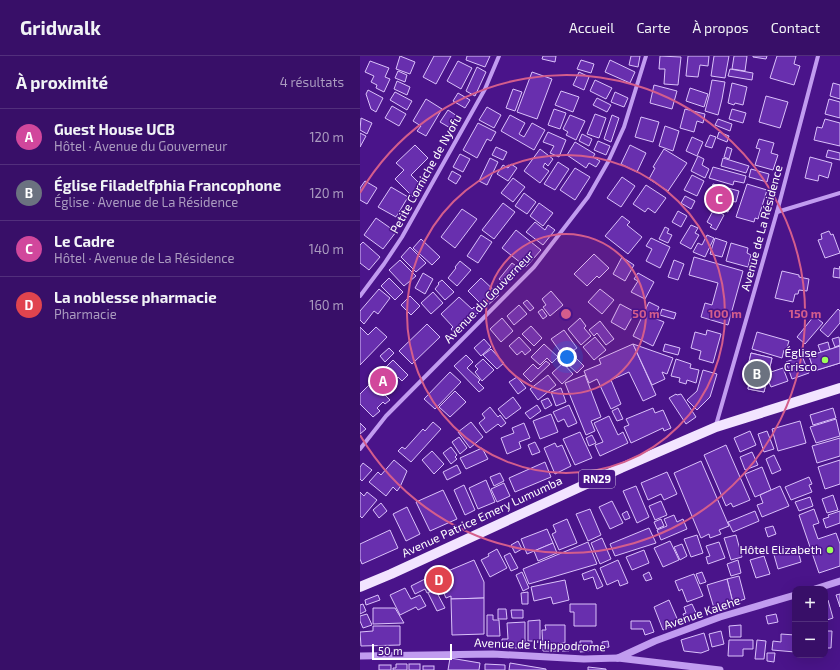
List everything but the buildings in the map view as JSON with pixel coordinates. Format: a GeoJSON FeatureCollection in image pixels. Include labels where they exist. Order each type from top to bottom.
{"type":"FeatureCollection","features":[{"type":"Feature","properties":{"kind":"main road","name":"Avenue Patrice Emery Lumumba"},"geometry":{"type":"LineString","coordinates":[[360,587],[621,468],[716,427],[840,388]]}},
{"type":"Feature","properties":{"kind":"street","name":"Petite Corniche de Nyofu"},"geometry":{"type":"LineString","coordinates":[[360,296],[402,237],[485,89],[499,56]]}},
{"type":"Feature","properties":{"kind":"street","name":"Avenue du Gouverneur"},"geometry":{"type":"LineString","coordinates":[[360,449],[386,416],[534,267],[588,197],[608,162],[624,127],[646,56]]}},
{"type":"Feature","properties":{"kind":"street","name":"Avenue de La Résidence"},"geometry":{"type":"LineString","coordinates":[[716,427],[777,212],[818,56]]}},
{"type":"Feature","properties":{"kind":"street"},"geometry":{"type":"LineString","coordinates":[[777,212],[840,194]]}},
{"type":"Feature","properties":{"kind":"street"},"geometry":{"type":"LineString","coordinates":[[824,586],[840,581]]}},
{"type":"Feature","properties":{"kind":"street","name":"Avenue Kalehe"},"geometry":{"type":"LineString","coordinates":[[618,658],[655,641],[720,617],[792,596]]}},
{"type":"Feature","properties":{"kind":"street","name":"Avenue de l'Hippodrome"},"geometry":{"type":"LineString","coordinates":[[360,656],[493,654],[584,659],[618,658],[720,670]]}},
{"type":"Feature","properties":{"kind":"place","name":"Le Cadre"},"geometry":{"type":"Point","coordinates":[719,199]}},
{"type":"Feature","properties":{"kind":"place","name":"Église Crisco"},"geometry":{"type":"Point","coordinates":[825,360]}},
{"type":"Feature","properties":{"kind":"place","name":"Église Filadelfphia Francophone"},"geometry":{"type":"Point","coordinates":[757,374]}},
{"type":"Feature","properties":{"kind":"place","name":"Guest House UCB"},"geometry":{"type":"Point","coordinates":[383,381]}},
{"type":"Feature","properties":{"kind":"place","name":"Hôtel Elizabeth"},"geometry":{"type":"Point","coordinates":[830,550]}},
{"type":"Feature","properties":{"kind":"place","name":"La noblesse pharmacie"},"geometry":{"type":"Point","coordinates":[439,580]}}]}
